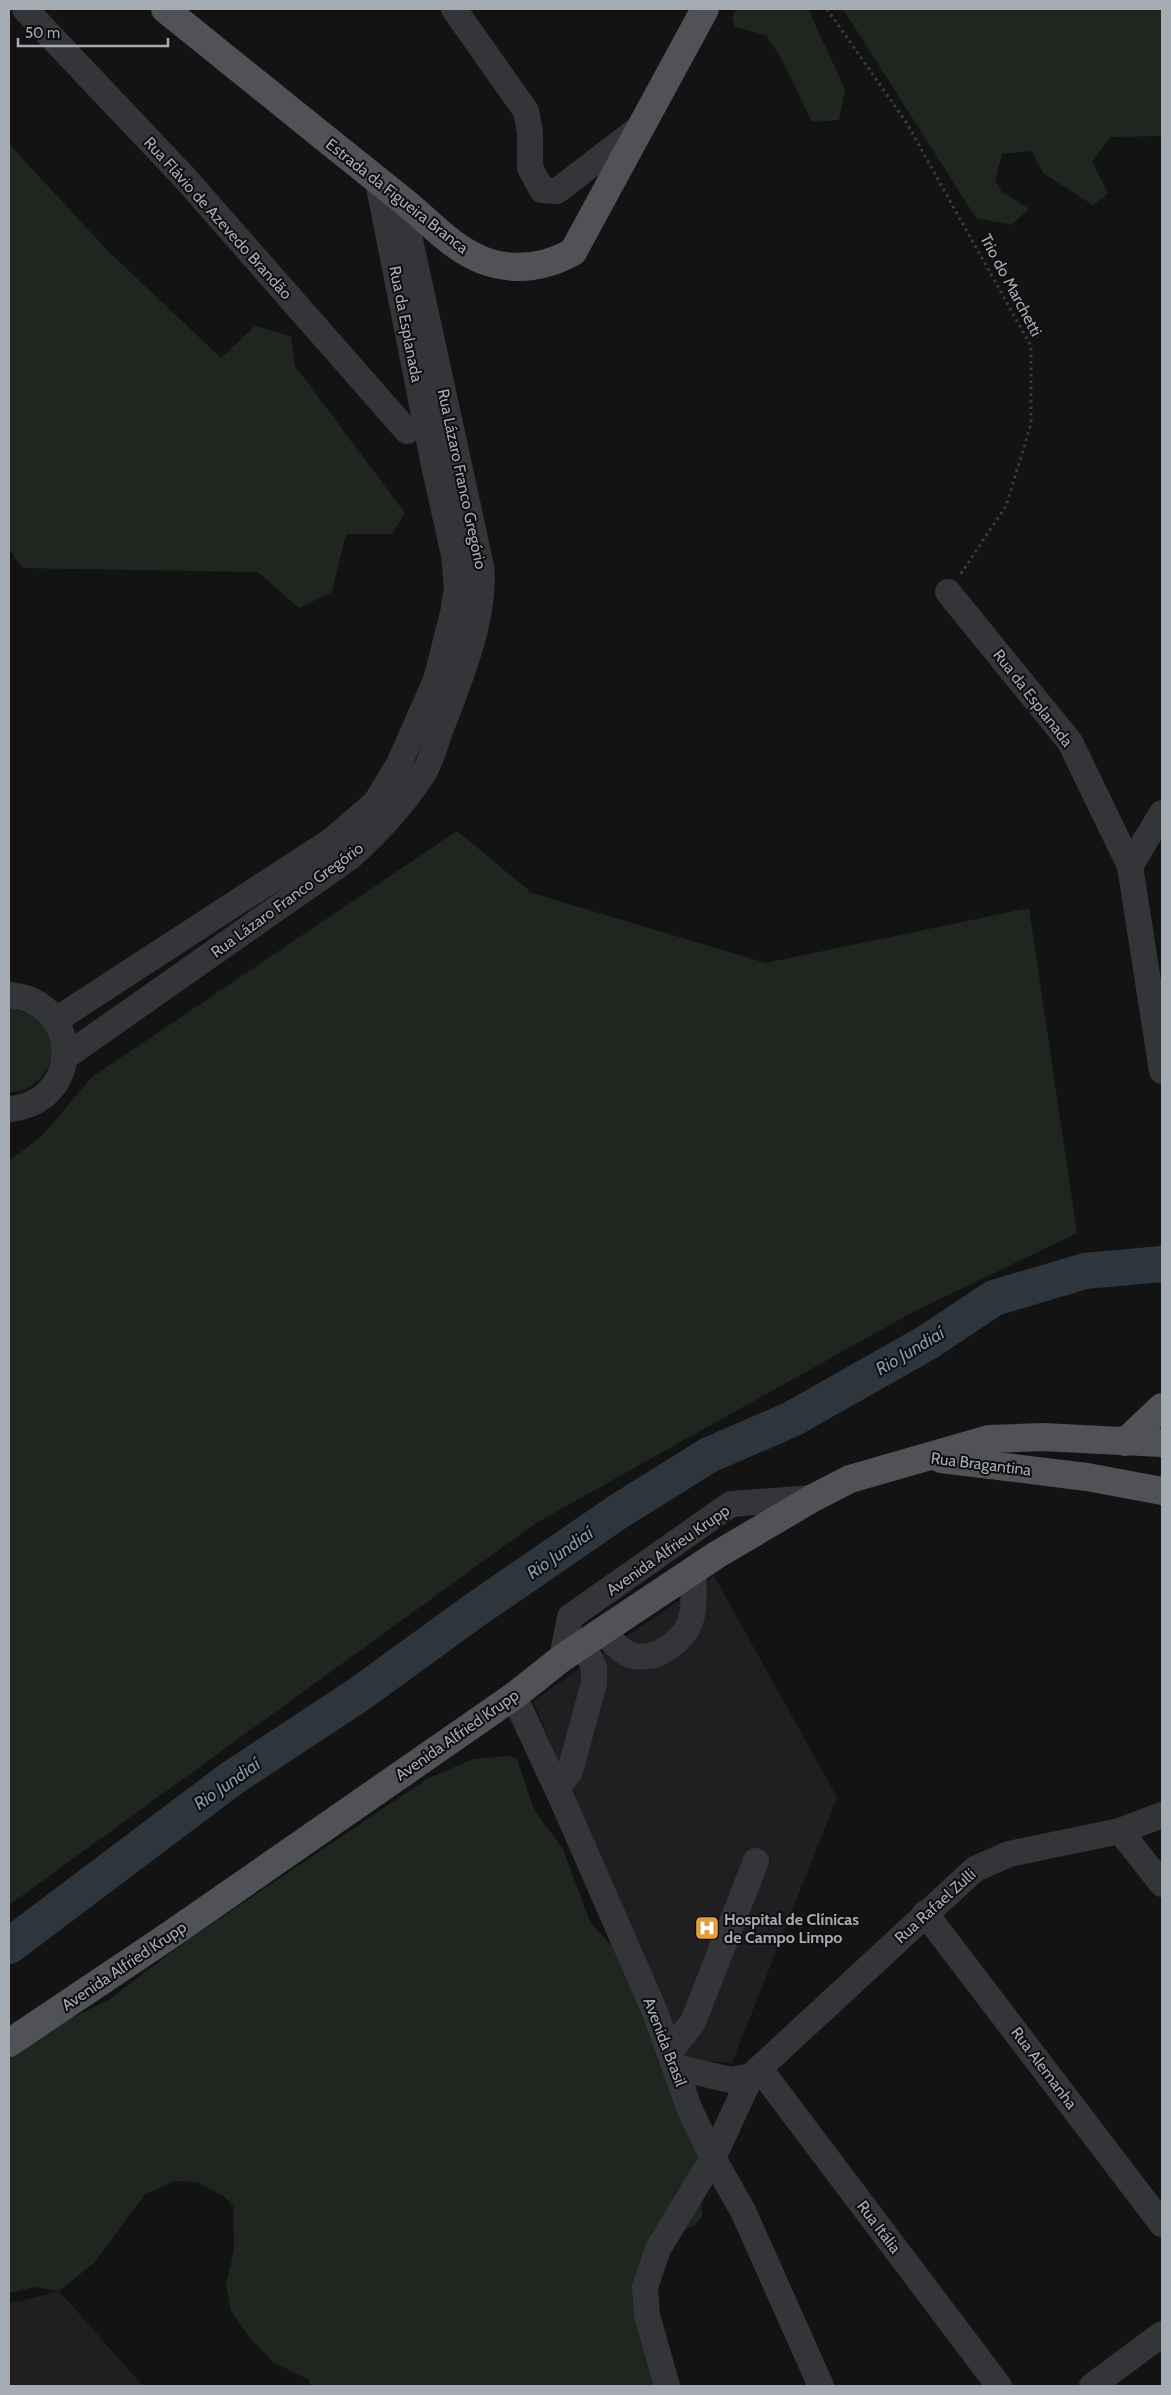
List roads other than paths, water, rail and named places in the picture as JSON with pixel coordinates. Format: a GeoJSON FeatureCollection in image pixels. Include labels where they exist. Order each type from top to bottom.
{"type":"FeatureCollection","features":[{"type":"Feature","properties":{"kind":"main road","name":"Estrada da Figueira Branca"},"geometry":{"type":"LineString","coordinates":[[165,9],[401,199],[458,248],[483,260],[517,268],[538,266],[573,252],[705,9]]}},
{"type":"Feature","properties":{"kind":"main road"},"geometry":{"type":"LineString","coordinates":[[1125,1442],[1162,1407]]}},
{"type":"Feature","properties":{"kind":"main road","name":"Rua Bragantina"},"geometry":{"type":"LineString","coordinates":[[921,1458],[989,1439],[1043,1437],[1162,1443]]}},
{"type":"Feature","properties":{"kind":"main road","name":"Rua Bragantina"},"geometry":{"type":"LineString","coordinates":[[921,1458],[973,1461],[1161,1487]]}},
{"type":"Feature","properties":{"kind":"main road","name":"Avenida Alfried Krupp"},"geometry":{"type":"LineString","coordinates":[[9,2043],[167,1937],[514,1696],[582,1644],[693,1571],[813,1498],[850,1479],[921,1458]]}},
{"type":"Feature","properties":{"kind":"street","name":"Rua Flávio de Azevedo Brandão"},"geometry":{"type":"LineString","coordinates":[[25,9],[184,177],[407,431]]}},
{"type":"Feature","properties":{"kind":"street"},"geometry":{"type":"LineString","coordinates":[[454,9],[526,111],[530,132],[530,168],[542,190],[557,191],[644,124]]}},
{"type":"Feature","properties":{"kind":"street","name":"Rua da Esplanada"},"geometry":{"type":"LineString","coordinates":[[378,182],[434,465]]}},
{"type":"Feature","properties":{"kind":"street","name":"Rua Lázaro Franco Gregório"},"geometry":{"type":"LineString","coordinates":[[56,1020],[331,840],[376,802],[446,685],[480,609],[483,584],[481,566],[401,199]]}},
{"type":"Feature","properties":{"kind":"street","name":"Rua Lázaro Franco Gregório"},"geometry":{"type":"LineString","coordinates":[[65,1057],[350,857],[381,829],[425,772],[446,685],[457,588],[454,555],[434,465]]}},
{"type":"Feature","properties":{"kind":"street","name":"Rua da Esplanada"},"geometry":{"type":"LineString","coordinates":[[948,592],[1070,742],[1130,866],[1162,1071]]}},
{"type":"Feature","properties":{"kind":"street"},"geometry":{"type":"LineString","coordinates":[[1130,866],[1162,813]]}},
{"type":"Feature","properties":{"kind":"street"},"geometry":{"type":"LineString","coordinates":[[9,995],[28,998],[43,1007],[56,1020],[64,1038],[65,1057],[61,1074],[51,1090],[38,1101],[21,1108],[9,1109]]}},
{"type":"Feature","properties":{"kind":"street","name":"Avenida Alfrieu Krupp"},"geometry":{"type":"LineString","coordinates":[[582,1644],[570,1617],[731,1504],[813,1498]]}},
{"type":"Feature","properties":{"kind":"street"},"geometry":{"type":"LineString","coordinates":[[582,1644],[629,1655],[652,1657],[674,1645],[689,1628],[694,1607],[693,1571]]}},
{"type":"Feature","properties":{"kind":"street"},"geometry":{"type":"LineString","coordinates":[[557,1788],[570,1771],[594,1683],[594,1668],[582,1644]]}},
{"type":"Feature","properties":{"kind":"street","name":"Avenida Brasil"},"geometry":{"type":"LineString","coordinates":[[514,1696],[557,1788],[672,2059],[690,2110],[713,2158],[743,2210],[821,2386]]}},
{"type":"Feature","properties":{"kind":"street","name":"Rua Rafael Zulli"},"geometry":{"type":"LineString","coordinates":[[755,2072],[925,1912],[974,1869],[1009,1854],[1120,1831],[1162,1815]]}},
{"type":"Feature","properties":{"kind":"street"},"geometry":{"type":"LineString","coordinates":[[1120,1831],[1162,1884]]}},
{"type":"Feature","properties":{"kind":"street"},"geometry":{"type":"LineString","coordinates":[[755,2072],[731,2080],[672,2059],[693,2022],[756,1862]]}},
{"type":"Feature","properties":{"kind":"street","name":"Rua Alemanha"},"geometry":{"type":"LineString","coordinates":[[925,1912],[1162,2224]]}},
{"type":"Feature","properties":{"kind":"street"},"geometry":{"type":"LineString","coordinates":[[667,2386],[647,2315],[644,2287],[658,2250],[713,2158],[755,2072]]}},
{"type":"Feature","properties":{"kind":"street","name":"Rua Itália"},"geometry":{"type":"LineString","coordinates":[[755,2072],[998,2386]]}},
{"type":"Feature","properties":{"kind":"street"},"geometry":{"type":"LineString","coordinates":[[1092,2386],[1162,2334]]}},
{"type":"Feature","properties":{"kind":"waterway","name":"Rio Jundiaí"},"geometry":{"type":"LineString","coordinates":[[9,1946],[232,1778],[358,1695],[475,1610],[619,1511],[709,1455],[792,1419],[928,1342],[994,1298],[1085,1271],[1162,1264]]}},
{"type":"Feature","properties":{"kind":"place","name":"Hospital de Clínicas de Campo Limpo"},"geometry":{"type":"Point","coordinates":[707,1928]}}]}
